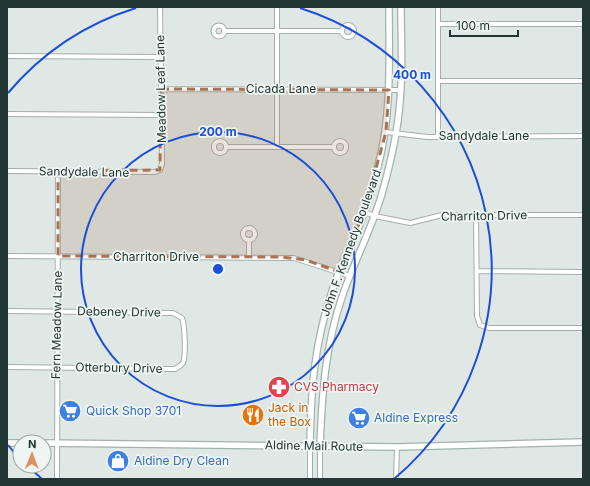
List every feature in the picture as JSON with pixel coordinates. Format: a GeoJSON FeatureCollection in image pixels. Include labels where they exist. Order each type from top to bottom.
{"type":"FeatureCollection","features":[{"type":"Feature","properties":{"kind":"main road","name":"John F. Kennedy Boulevard"},"geometry":{"type":"LineString","coordinates":[[310,446],[310,400],[315,358],[323,320],[339,272],[364,212],[378,166],[386,132],[389,90],[389,7]]}},
{"type":"Feature","properties":{"kind":"main road","name":"John F. Kennedy Boulevard"},"geometry":{"type":"LineString","coordinates":[[320,446],[325,361],[341,298],[375,216],[383,191],[396,134],[400,90],[401,7]]}},
{"type":"Feature","properties":{"kind":"main road"},"geometry":{"type":"LineString","coordinates":[[315,358],[325,361]]}},
{"type":"Feature","properties":{"kind":"main road","name":"Aldine Mail Route"},"geometry":{"type":"LineString","coordinates":[[52,442],[397,447],[583,442]]}},
{"type":"Feature","properties":{"kind":"street","name":"Meadow Leaf Lane"},"geometry":{"type":"LineString","coordinates":[[160,7],[162,164],[160,170]]}},
{"type":"Feature","properties":{"kind":"street"},"geometry":{"type":"LineString","coordinates":[[277,7],[277,147]]}},
{"type":"Feature","properties":{"kind":"street"},"geometry":{"type":"LineString","coordinates":[[438,7],[438,136]]}},
{"type":"Feature","properties":{"kind":"street"},"geometry":{"type":"LineString","coordinates":[[438,24],[583,24]]}},
{"type":"Feature","properties":{"kind":"street"},"geometry":{"type":"LineString","coordinates":[[224,31],[342,31]]}},
{"type":"Feature","properties":{"kind":"street"},"geometry":{"type":"LineString","coordinates":[[7,56],[161,57]]}},
{"type":"Feature","properties":{"kind":"street"},"geometry":{"type":"LineString","coordinates":[[438,81],[583,81]]}},
{"type":"Feature","properties":{"kind":"street","name":"Cicada Lane"},"geometry":{"type":"LineString","coordinates":[[161,89],[400,90]]}},
{"type":"Feature","properties":{"kind":"street"},"geometry":{"type":"LineString","coordinates":[[7,114],[161,115]]}},
{"type":"Feature","properties":{"kind":"street","name":"Sandydale Lane"},"geometry":{"type":"LineString","coordinates":[[386,132],[396,134],[438,136],[583,136]]}},
{"type":"Feature","properties":{"kind":"street"},"geometry":{"type":"LineString","coordinates":[[226,147],[334,147]]}},
{"type":"Feature","properties":{"kind":"street","name":"Sandydale Lane"},"geometry":{"type":"LineString","coordinates":[[7,171],[155,172],[160,170]]}},
{"type":"Feature","properties":{"kind":"street","name":"Fern Meadow Lane"},"geometry":{"type":"LineString","coordinates":[[56,479],[58,172]]}},
{"type":"Feature","properties":{"kind":"street","name":"Charriton Drive"},"geometry":{"type":"LineString","coordinates":[[364,212],[375,216],[410,223],[442,215],[583,214]]}},
{"type":"Feature","properties":{"kind":"street"},"geometry":{"type":"LineString","coordinates":[[476,214],[477,316],[480,325],[489,328],[583,328]]}},
{"type":"Feature","properties":{"kind":"street"},"geometry":{"type":"LineString","coordinates":[[249,240],[249,257]]}},
{"type":"Feature","properties":{"kind":"street","name":"Charriton Drive"},"geometry":{"type":"LineString","coordinates":[[7,256],[294,258],[350,276]]}},
{"type":"Feature","properties":{"kind":"street"},"geometry":{"type":"LineString","coordinates":[[477,271],[583,272]]}},
{"type":"Feature","properties":{"kind":"street","name":"Debeney Drive"},"geometry":{"type":"LineString","coordinates":[[7,311],[177,314],[184,322],[184,341]]}},
{"type":"Feature","properties":{"kind":"street","name":"Otterbury Drive"},"geometry":{"type":"LineString","coordinates":[[7,367],[175,369],[183,362],[184,341]]}},
{"type":"Feature","properties":{"kind":"street","name":"John F. Kennedy Boulevard"},"geometry":{"type":"LineString","coordinates":[[310,446],[310,479]]}},
{"type":"Feature","properties":{"kind":"street","name":"John F. Kennedy Boulevard"},"geometry":{"type":"LineString","coordinates":[[320,446],[320,479]]}},
{"type":"Feature","properties":{"kind":"street"},"geometry":{"type":"LineString","coordinates":[[396,479],[397,447]]}},
{"type":"Feature","properties":{"kind":"highlighted area"},"geometry":{"type":"Polygon","coordinates":[[[161,89],[389,90],[386,132],[364,212],[339,272],[306,260],[281,257],[58,256],[58,171],[160,170],[161,89]]]}},
{"type":"Feature","properties":{"kind":"place","name":"CVS Pharmacy"},"geometry":{"type":"Point","coordinates":[279,387]}},
{"type":"Feature","properties":{"kind":"place","name":"Quick Shop 3701"},"geometry":{"type":"Point","coordinates":[70,411]}},
{"type":"Feature","properties":{"kind":"place","name":"Jack in the Box"},"geometry":{"type":"Point","coordinates":[253,415]}},
{"type":"Feature","properties":{"kind":"place","name":"Aldine Express"},"geometry":{"type":"Point","coordinates":[359,418]}},
{"type":"Feature","properties":{"kind":"place","name":"Aldine Dry Clean"},"geometry":{"type":"Point","coordinates":[118,461]}}]}
